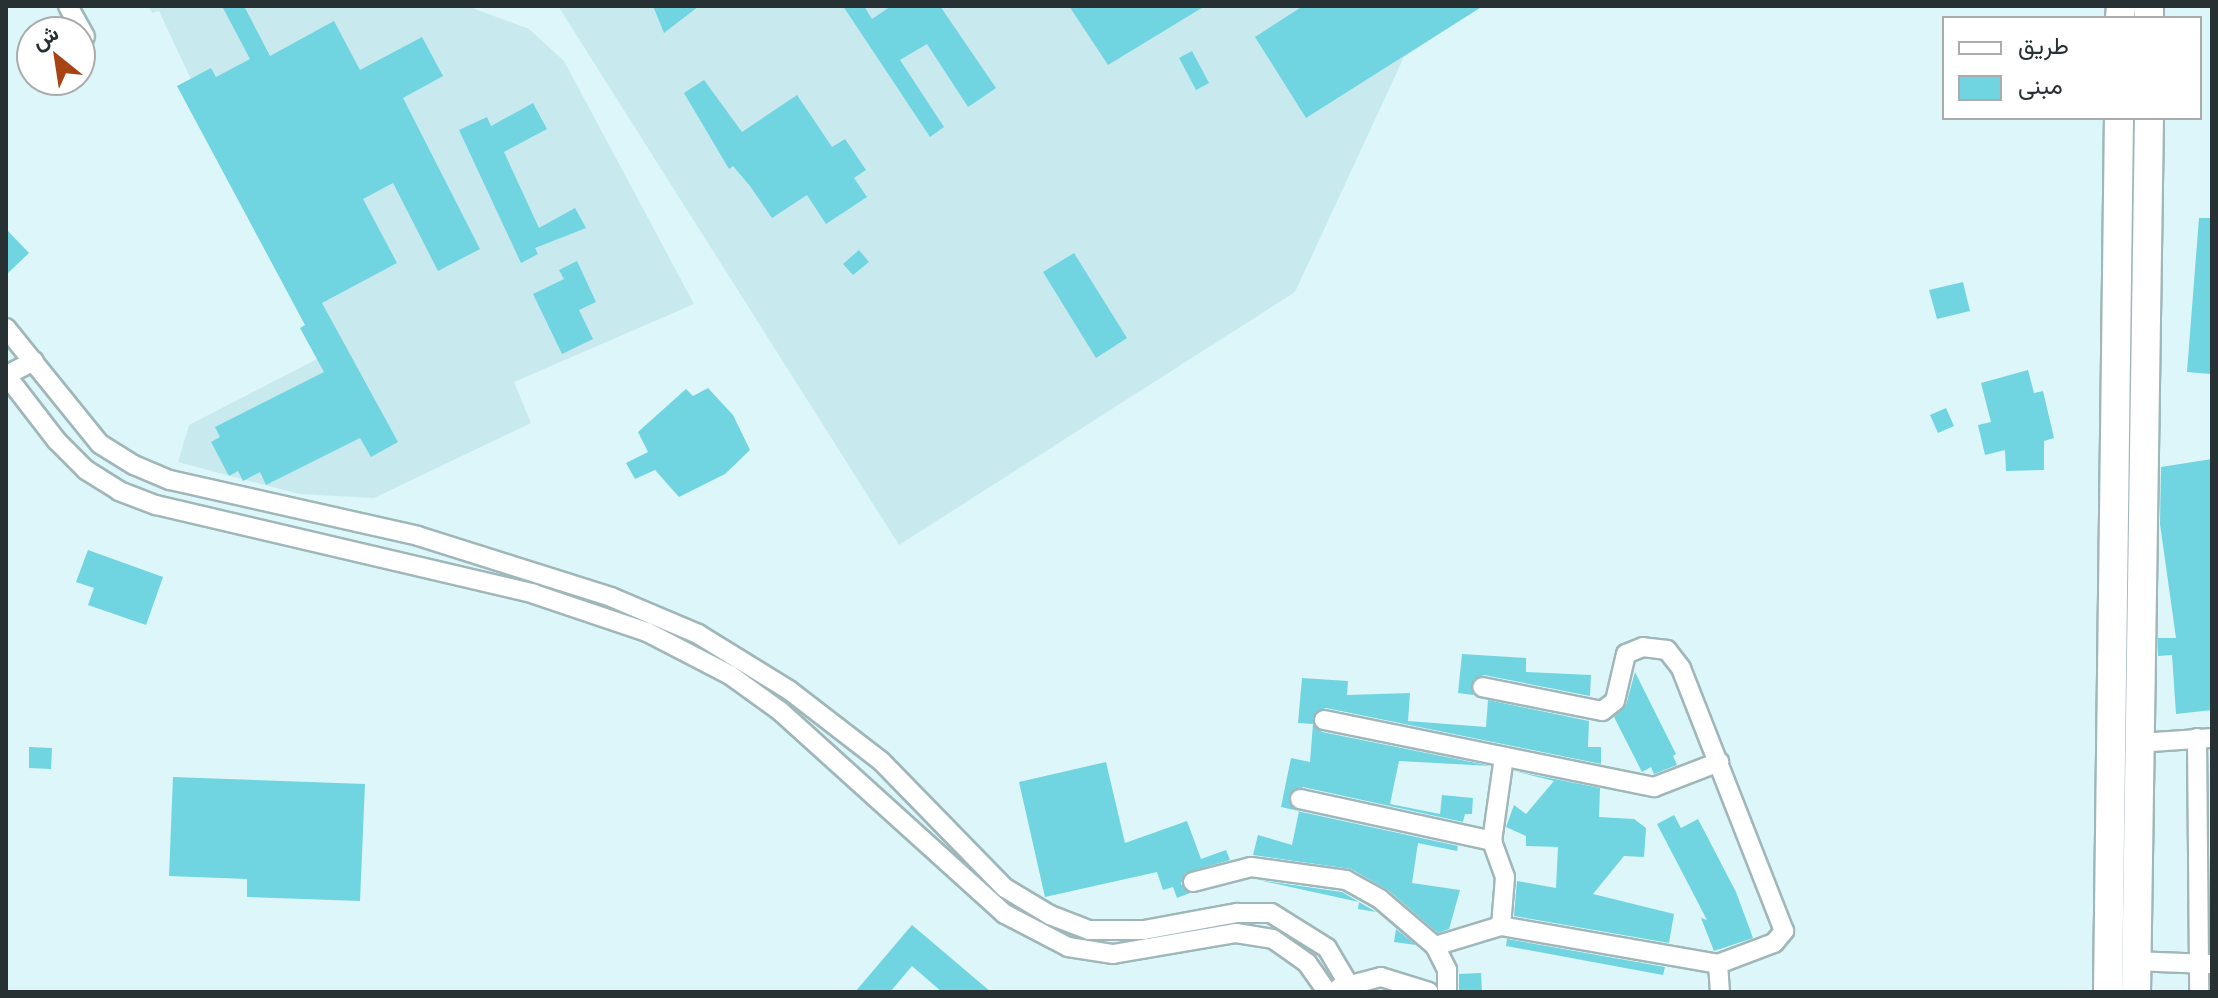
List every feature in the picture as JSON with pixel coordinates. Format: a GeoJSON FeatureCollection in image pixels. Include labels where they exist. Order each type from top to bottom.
{"type":"FeatureCollection","features":[{"type":"Feature","properties":{"kind":"highway"},"geometry":{"type":"LineString","coordinates":[[2108,992],[2119,120]]}},
{"type":"Feature","properties":{"kind":"highway"},"geometry":{"type":"LineString","coordinates":[[2136,992],[2149,120]]}},
{"type":"Feature","properties":{"kind":"street"},"geometry":{"type":"LineString","coordinates":[[6,328],[100,444],[170,480],[418,536],[611,597],[698,634],[789,690],[881,761],[1005,888],[1050,915],[1089,930],[1144,930],[1237,913],[1271,913],[1327,948],[1352,988]]}},
{"type":"Feature","properties":{"kind":"street"},"geometry":{"type":"LineString","coordinates":[[34,361],[6,375],[57,441],[86,470],[119,491],[156,505],[534,594],[647,632],[730,675],[870,789],[970,887],[1005,914],[1068,947],[1113,954],[1236,933],[1273,939],[1307,963],[1327,992],[1352,988],[1381,977],[1429,992]]}},
{"type":"Feature","properties":{"kind":"street"},"geometry":{"type":"LineString","coordinates":[[1435,946],[1501,926],[1718,964],[1774,943],[1784,931],[1681,668],[1658,646],[1626,654],[1615,701],[1602,711],[1482,687]]}},
{"type":"Feature","properties":{"kind":"street"},"geometry":{"type":"LineString","coordinates":[[1324,720],[1654,787],[1719,762]]}},
{"type":"Feature","properties":{"kind":"street"},"geometry":{"type":"LineString","coordinates":[[2138,743],[2205,738],[2207,964],[2199,992]]}},
{"type":"Feature","properties":{"kind":"street"},"geometry":{"type":"LineString","coordinates":[[1501,926],[1505,877],[1492,841],[1504,757]]}},
{"type":"Feature","properties":{"kind":"street"},"geometry":{"type":"LineString","coordinates":[[1300,799],[1492,841]]}},
{"type":"Feature","properties":{"kind":"street"},"geometry":{"type":"LineString","coordinates":[[1193,882],[1251,867],[1346,880],[1380,899],[1435,946],[1447,970],[1447,992]]}},
{"type":"Feature","properties":{"kind":"street"},"geometry":{"type":"LineString","coordinates":[[2136,961],[2207,964]]}},
{"type":"Feature","properties":{"kind":"street"},"geometry":{"type":"LineString","coordinates":[[1718,964],[1720,992]]}},
{"type":"Feature","properties":{"kind":"shaded area"},"geometry":{"type":"Polygon","coordinates":[[[148,6],[467,6],[529,29],[564,61],[694,304],[514,382],[531,423],[374,498],[299,494],[178,462],[189,425],[321,357],[159,11],[152,13],[148,6]]]}},
{"type":"Feature","properties":{"kind":"shaded area"},"geometry":{"type":"Polygon","coordinates":[[[558,6],[1482,6],[1404,57],[1295,292],[899,545],[558,6]]]}},
{"type":"Feature","properties":{"kind":"building"},"geometry":{"type":"Polygon","coordinates":[[[222,6],[244,6],[270,56],[334,21],[360,70],[422,37],[443,76],[403,98],[480,249],[438,271],[393,183],[363,199],[397,263],[322,303],[398,442],[371,457],[360,438],[266,485],[260,472],[243,481],[238,471],[229,476],[211,442],[220,437],[215,427],[324,372],[300,328],[305,325],[177,86],[211,68],[216,77],[250,59],[222,6]]]}},
{"type":"Feature","properties":{"kind":"building"},"geometry":{"type":"Polygon","coordinates":[[[653,6],[699,6],[664,33],[653,6]]]}},
{"type":"Feature","properties":{"kind":"building"},"geometry":{"type":"Polygon","coordinates":[[[843,6],[864,6],[872,19],[891,6],[940,6],[996,88],[968,107],[927,44],[900,60],[944,127],[930,137],[843,6]]]}},
{"type":"Feature","properties":{"kind":"building"},"geometry":{"type":"Polygon","coordinates":[[[1069,6],[1205,6],[1108,65],[1069,6]]]}},
{"type":"Feature","properties":{"kind":"building"},"geometry":{"type":"Polygon","coordinates":[[[1303,6],[1483,6],[1306,118],[1255,37],[1303,6]]]}},
{"type":"Feature","properties":{"kind":"building"},"geometry":{"type":"Polygon","coordinates":[[[1192,51],[1209,83],[1196,90],[1179,58],[1192,51]]]}},
{"type":"Feature","properties":{"kind":"building"},"geometry":{"type":"Polygon","coordinates":[[[704,80],[742,132],[797,95],[832,147],[845,139],[866,170],[854,178],[867,197],[826,224],[807,195],[772,218],[733,166],[729,169],[684,93],[704,80]]]}},
{"type":"Feature","properties":{"kind":"building"},"geometry":{"type":"Polygon","coordinates":[[[533,103],[547,129],[504,152],[539,228],[575,208],[586,228],[535,248],[538,254],[521,263],[459,130],[487,117],[491,126],[533,103]]]}},
{"type":"Feature","properties":{"kind":"building"},"geometry":{"type":"Polygon","coordinates":[[[2199,218],[2212,218],[2211,374],[2187,372],[2199,218]]]}},
{"type":"Feature","properties":{"kind":"building"},"geometry":{"type":"Polygon","coordinates":[[[6,229],[29,253],[6,275],[6,229]]]}},
{"type":"Feature","properties":{"kind":"building"},"geometry":{"type":"Polygon","coordinates":[[[859,250],[869,262],[853,275],[843,264],[859,250]]]}},
{"type":"Feature","properties":{"kind":"building"},"geometry":{"type":"Polygon","coordinates":[[[1074,253],[1127,338],[1096,358],[1043,272],[1074,253]]]}},
{"type":"Feature","properties":{"kind":"building"},"geometry":{"type":"Polygon","coordinates":[[[577,261],[596,302],[579,310],[593,339],[562,354],[533,294],[564,279],[559,270],[577,261]]]}},
{"type":"Feature","properties":{"kind":"building"},"geometry":{"type":"Polygon","coordinates":[[[1963,282],[1970,311],[1937,319],[1929,290],[1963,282]]]}},
{"type":"Feature","properties":{"kind":"building"},"geometry":{"type":"Polygon","coordinates":[[[2028,370],[2034,393],[2043,391],[2054,438],[2044,441],[2044,470],[2006,471],[2005,450],[1985,455],[1978,425],[1991,422],[1981,383],[2028,370]]]}},
{"type":"Feature","properties":{"kind":"building"},"geometry":{"type":"Polygon","coordinates":[[[708,388],[733,415],[750,450],[725,474],[679,497],[655,470],[635,479],[626,463],[648,452],[638,432],[686,389],[693,396],[708,388]]]}},
{"type":"Feature","properties":{"kind":"building"},"geometry":{"type":"Polygon","coordinates":[[[1946,408],[1954,426],[1938,433],[1930,415],[1946,408]]]}},
{"type":"Feature","properties":{"kind":"building"},"geometry":{"type":"Polygon","coordinates":[[[2212,459],[2212,710],[2176,714],[2172,655],[2158,656],[2158,638],[2176,638],[2160,524],[2161,467],[2212,459]]]}},
{"type":"Feature","properties":{"kind":"building"},"geometry":{"type":"Polygon","coordinates":[[[88,550],[163,577],[146,625],[88,605],[94,588],[76,582],[88,550]]]}},
{"type":"Feature","properties":{"kind":"building"},"geometry":{"type":"Polygon","coordinates":[[[1462,654],[1526,658],[1526,672],[1591,675],[1590,696],[1484,675],[1473,680],[1473,695],[1458,693],[1462,654]]]}},
{"type":"Feature","properties":{"kind":"building"},"geometry":{"type":"Polygon","coordinates":[[[1635,672],[1676,754],[1673,756],[1677,765],[1654,774],[1651,767],[1642,772],[1614,717],[1626,705],[1635,672]]]}},
{"type":"Feature","properties":{"kind":"building"},"geometry":{"type":"Polygon","coordinates":[[[1302,678],[1348,681],[1347,695],[1410,693],[1408,721],[1486,727],[1488,700],[1589,721],[1588,747],[1601,747],[1601,764],[1326,708],[1315,713],[1313,724],[1298,723],[1302,678]]]}},
{"type":"Feature","properties":{"kind":"building"},"geometry":{"type":"Polygon","coordinates":[[[1313,724],[1322,732],[1491,766],[1399,761],[1390,804],[1440,814],[1442,795],[1473,798],[1472,814],[1465,814],[1463,822],[1303,787],[1289,796],[1297,810],[1281,807],[1291,758],[1310,762],[1313,724]]]}},
{"type":"Feature","properties":{"kind":"building"},"geometry":{"type":"Polygon","coordinates":[[[29,747],[52,748],[51,769],[29,768],[29,747]]]}},
{"type":"Feature","properties":{"kind":"building"},"geometry":{"type":"Polygon","coordinates":[[[1106,762],[1125,843],[1187,821],[1201,859],[1226,850],[1230,860],[1185,873],[1181,884],[1190,893],[1177,898],[1173,887],[1163,890],[1157,872],[1045,897],[1019,782],[1106,762]]]}},
{"type":"Feature","properties":{"kind":"building"},"geometry":{"type":"Polygon","coordinates":[[[1514,771],[1600,788],[1599,817],[1634,819],[1646,828],[1644,857],[1624,856],[1593,894],[1674,914],[1669,943],[1514,916],[1517,881],[1556,888],[1558,847],[1526,846],[1526,836],[1506,827],[1514,805],[1526,814],[1554,781],[1514,771]]]}},
{"type":"Feature","properties":{"kind":"building"},"geometry":{"type":"Polygon","coordinates":[[[173,777],[365,784],[360,901],[247,897],[247,879],[169,876],[173,777]]]}},
{"type":"Feature","properties":{"kind":"building"},"geometry":{"type":"Polygon","coordinates":[[[1299,811],[1458,846],[1457,851],[1418,843],[1412,883],[1460,890],[1449,929],[1438,933],[1388,890],[1351,869],[1253,855],[1258,835],[1292,845],[1299,811]]]}},
{"type":"Feature","properties":{"kind":"building"},"geometry":{"type":"Polygon","coordinates":[[[1674,815],[1681,828],[1698,819],[1736,892],[1753,938],[1714,951],[1701,918],[1707,920],[1657,824],[1674,815]]]}},
{"type":"Feature","properties":{"kind":"building"},"geometry":{"type":"Polygon","coordinates":[[[1258,880],[1342,892],[1359,902],[1258,880]]]}},
{"type":"Feature","properties":{"kind":"building"},"geometry":{"type":"Polygon","coordinates":[[[1359,902],[1376,912],[1358,909],[1359,902]]]}},
{"type":"Feature","properties":{"kind":"building"},"geometry":{"type":"Polygon","coordinates":[[[912,925],[991,992],[942,992],[912,966],[890,992],[855,992],[912,925]]]}},
{"type":"Feature","properties":{"kind":"building"},"geometry":{"type":"Polygon","coordinates":[[[1396,929],[1416,945],[1394,942],[1396,929]]]}},
{"type":"Feature","properties":{"kind":"building"},"geometry":{"type":"Polygon","coordinates":[[[1507,939],[1665,967],[1663,975],[1506,946],[1507,939]]]}},
{"type":"Feature","properties":{"kind":"building"},"geometry":{"type":"Polygon","coordinates":[[[1481,973],[1482,992],[1459,992],[1459,974],[1481,973]]]}}]}
